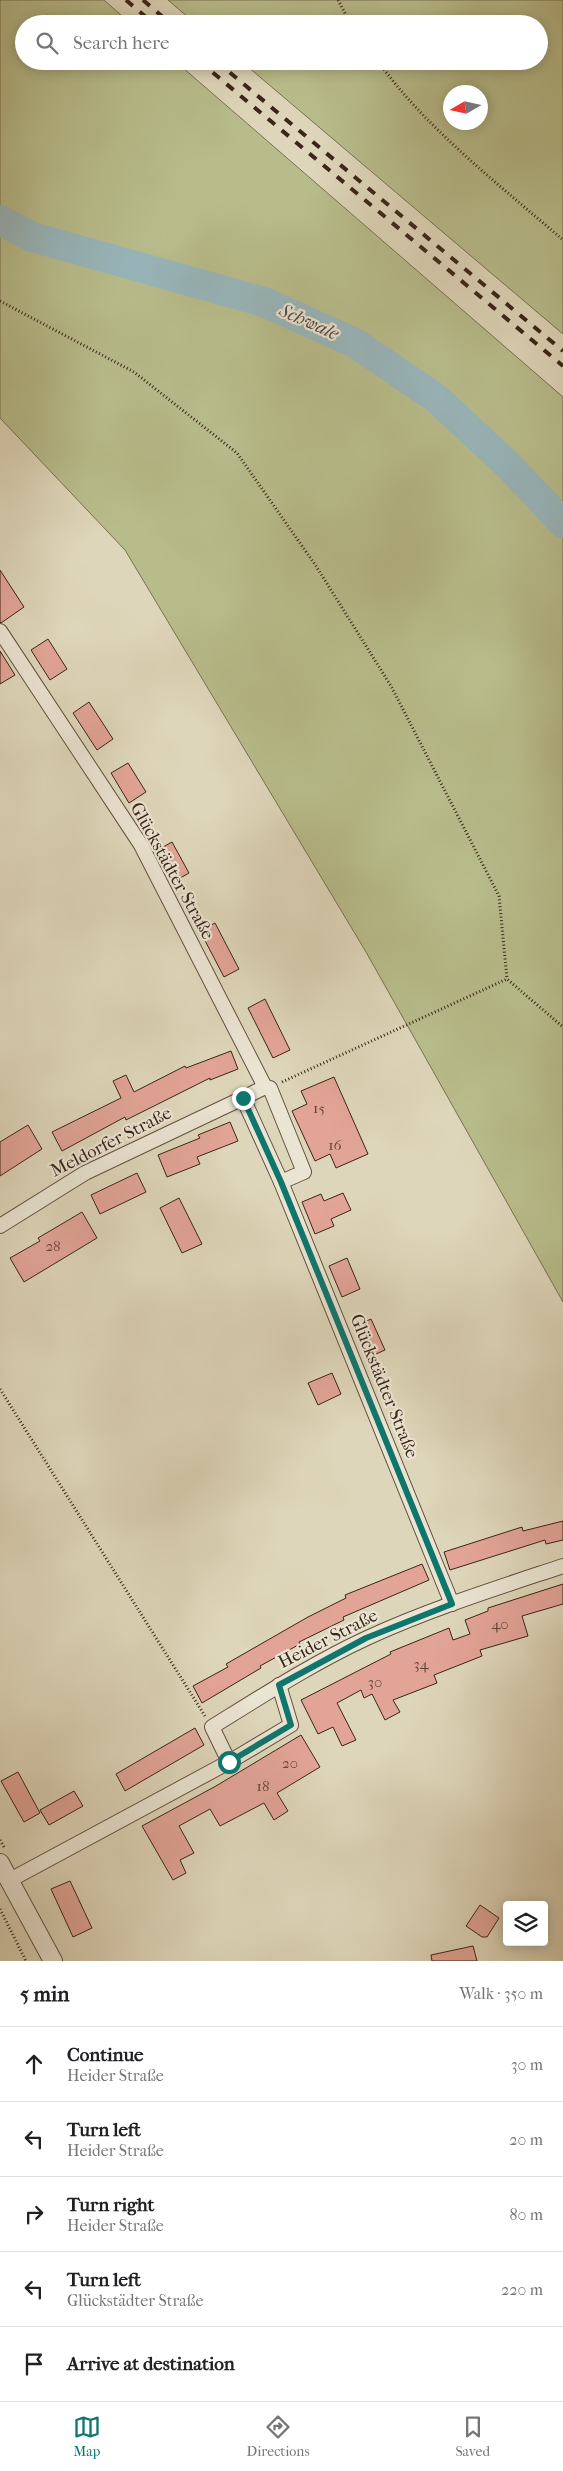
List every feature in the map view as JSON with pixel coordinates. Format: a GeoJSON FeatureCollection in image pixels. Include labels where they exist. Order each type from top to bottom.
{"type":"FeatureCollection","features":[{"type":"Feature","properties":{"kind":"street","name":"Glückstädter Straße"},"geometry":{"type":"LineString","coordinates":[[0,631],[141,845],[268,1088],[304,1172],[281,1182]]}},
{"type":"Feature","properties":{"kind":"street"},"geometry":{"type":"LineString","coordinates":[[243,1098],[268,1088]]}},
{"type":"Feature","properties":{"kind":"street","name":"Glückstädter Straße"},"geometry":{"type":"LineString","coordinates":[[243,1098],[281,1182],[452,1604]]}},
{"type":"Feature","properties":{"kind":"street","name":"Meldorfer Straße"},"geometry":{"type":"LineString","coordinates":[[0,1226],[85,1173],[243,1098]]}},
{"type":"Feature","properties":{"kind":"street","name":"Heider Straße"},"geometry":{"type":"LineString","coordinates":[[212,1727],[279,1685],[366,1638],[452,1604],[563,1566]]}},
{"type":"Feature","properties":{"kind":"street","name":"Heider Straße"},"geometry":{"type":"LineString","coordinates":[[10,1880],[229,1762],[291,1725],[279,1685]]}},
{"type":"Feature","properties":{"kind":"street"},"geometry":{"type":"LineString","coordinates":[[212,1727],[229,1762]]}},
{"type":"Feature","properties":{"kind":"street"},"geometry":{"type":"LineString","coordinates":[[0,1863],[53,1961]]}},
{"type":"Feature","properties":{"kind":"path"},"geometry":{"type":"LineString","coordinates":[[338,0],[346,15]]}},
{"type":"Feature","properties":{"kind":"path"},"geometry":{"type":"LineString","coordinates":[[384,70],[395,86],[465,154],[563,240]]}},
{"type":"Feature","properties":{"kind":"path"},"geometry":{"type":"LineString","coordinates":[[0,301],[134,372],[237,453],[316,566],[400,703],[499,896],[507,979],[563,1027]]}},
{"type":"Feature","properties":{"kind":"path"},"geometry":{"type":"LineString","coordinates":[[268,1088],[507,979]]}},
{"type":"Feature","properties":{"kind":"path"},"geometry":{"type":"LineString","coordinates":[[0,1389],[212,1727]]}},
{"type":"Feature","properties":{"kind":"path"},"geometry":{"type":"LineString","coordinates":[[0,1909],[26,1961]]}},
{"type":"Feature","properties":{"kind":"green space"},"geometry":{"type":"Polygon","coordinates":[[[0,0],[104,0],[121,15],[15,15],[15,70],[185,70],[563,397],[563,1302],[366,952],[125,550],[0,418],[0,0]]]}},
{"type":"Feature","properties":{"kind":"green space"},"geometry":{"type":"Polygon","coordinates":[[[168,0],[563,0],[563,334],[252,70],[548,70],[548,15],[186,15],[168,0]]]}},
{"type":"Feature","properties":{"kind":"building"},"geometry":{"type":"Polygon","coordinates":[[[0,570],[24,607],[1,623],[0,622],[0,570]]]}},
{"type":"Feature","properties":{"kind":"building"},"geometry":{"type":"Polygon","coordinates":[[[48,639],[67,669],[50,680],[31,650],[48,639]]]}},
{"type":"Feature","properties":{"kind":"building"},"geometry":{"type":"Polygon","coordinates":[[[0,651],[15,675],[0,684],[0,651]]]}},
{"type":"Feature","properties":{"kind":"building"},"geometry":{"type":"Polygon","coordinates":[[[89,702],[113,739],[97,750],[73,713],[89,702]]]}},
{"type":"Feature","properties":{"kind":"building"},"geometry":{"type":"Polygon","coordinates":[[[128,763],[146,792],[129,803],[111,773],[128,763]]]}},
{"type":"Feature","properties":{"kind":"building"},"geometry":{"type":"Polygon","coordinates":[[[172,842],[189,873],[173,882],[156,851],[172,842]]]}},
{"type":"Feature","properties":{"kind":"building"},"geometry":{"type":"Polygon","coordinates":[[[215,923],[239,969],[224,977],[200,931],[215,923]]]}},
{"type":"Feature","properties":{"kind":"building"},"geometry":{"type":"Polygon","coordinates":[[[265,999],[290,1050],[273,1058],[248,1008],[265,999]]]}},
{"type":"Feature","properties":{"kind":"building"},"geometry":{"type":"Polygon","coordinates":[[[231,1051],[238,1069],[210,1080],[210,1078],[126,1120],[125,1117],[62,1151],[52,1132],[121,1098],[113,1081],[126,1075],[134,1092],[185,1066],[186,1068],[231,1051]]]}},
{"type":"Feature","properties":{"kind":"building"},"geometry":{"type":"Polygon","coordinates":[[[334,1077],[368,1154],[336,1168],[330,1154],[315,1161],[292,1111],[307,1104],[301,1091],[334,1077]]]}},
{"type":"Feature","properties":{"kind":"building"},"geometry":{"type":"Polygon","coordinates":[[[230,1122],[238,1141],[197,1157],[200,1164],[167,1177],[158,1155],[200,1138],[198,1135],[230,1122]]]}},
{"type":"Feature","properties":{"kind":"building"},"geometry":{"type":"Polygon","coordinates":[[[28,1125],[42,1149],[0,1176],[0,1142],[28,1125]]]}},
{"type":"Feature","properties":{"kind":"building"},"geometry":{"type":"Polygon","coordinates":[[[137,1173],[146,1192],[100,1214],[91,1195],[137,1173]]]}},
{"type":"Feature","properties":{"kind":"building"},"geometry":{"type":"Polygon","coordinates":[[[343,1193],[351,1210],[331,1219],[334,1226],[315,1234],[302,1202],[321,1194],[324,1201],[343,1193]]]}},
{"type":"Feature","properties":{"kind":"building"},"geometry":{"type":"Polygon","coordinates":[[[179,1198],[202,1244],[182,1253],[160,1208],[179,1198]]]}},
{"type":"Feature","properties":{"kind":"building"},"geometry":{"type":"Polygon","coordinates":[[[82,1212],[97,1238],[24,1282],[10,1258],[40,1241],[38,1238],[82,1212]]]}},
{"type":"Feature","properties":{"kind":"building"},"geometry":{"type":"Polygon","coordinates":[[[347,1258],[360,1289],[342,1297],[329,1266],[347,1258]]]}},
{"type":"Feature","properties":{"kind":"building"},"geometry":{"type":"Polygon","coordinates":[[[371,1319],[385,1350],[367,1358],[353,1327],[371,1319]]]}},
{"type":"Feature","properties":{"kind":"building"},"geometry":{"type":"Polygon","coordinates":[[[332,1373],[341,1394],[318,1405],[308,1383],[332,1373]]]}},
{"type":"Feature","properties":{"kind":"building"},"geometry":{"type":"Polygon","coordinates":[[[563,1521],[563,1540],[546,1544],[545,1540],[450,1570],[444,1552],[522,1527],[523,1531],[563,1521]]]}},
{"type":"Feature","properties":{"kind":"building"},"geometry":{"type":"Polygon","coordinates":[[[422,1564],[429,1580],[343,1617],[344,1620],[299,1642],[300,1644],[260,1666],[261,1668],[202,1703],[193,1686],[228,1667],[226,1664],[308,1617],[346,1598],[345,1595],[422,1564]]]}},
{"type":"Feature","properties":{"kind":"building"},"geometry":{"type":"Polygon","coordinates":[[[563,1584],[563,1604],[522,1616],[528,1636],[480,1650],[482,1656],[434,1675],[437,1683],[393,1700],[400,1712],[385,1720],[372,1694],[364,1698],[361,1690],[337,1703],[356,1740],[342,1746],[333,1727],[318,1734],[301,1700],[391,1654],[390,1652],[449,1628],[453,1640],[470,1634],[465,1620],[488,1611],[488,1608],[563,1584]]]}},
{"type":"Feature","properties":{"kind":"building"},"geometry":{"type":"Polygon","coordinates":[[[195,1728],[204,1745],[125,1791],[116,1774],[195,1728]]]}},
{"type":"Feature","properties":{"kind":"building"},"geometry":{"type":"Polygon","coordinates":[[[301,1735],[320,1767],[277,1793],[288,1811],[274,1820],[264,1803],[220,1826],[210,1809],[179,1826],[194,1853],[180,1860],[186,1873],[173,1880],[142,1826],[216,1786],[301,1735]]]}},
{"type":"Feature","properties":{"kind":"building"},"geometry":{"type":"Polygon","coordinates":[[[18,1772],[40,1813],[24,1822],[1,1781],[18,1772]]]}},
{"type":"Feature","properties":{"kind":"building"},"geometry":{"type":"Polygon","coordinates":[[[74,1791],[83,1806],[49,1825],[40,1810],[74,1791]]]}},
{"type":"Feature","properties":{"kind":"building"},"geometry":{"type":"Polygon","coordinates":[[[70,1881],[92,1928],[73,1937],[51,1889],[70,1881]]]}},
{"type":"Feature","properties":{"kind":"building"},"geometry":{"type":"Polygon","coordinates":[[[480,1905],[499,1918],[487,1937],[482,1937],[466,1926],[480,1905]]]}},
{"type":"Feature","properties":{"kind":"building"},"geometry":{"type":"Polygon","coordinates":[[[473,1946],[477,1961],[432,1961],[431,1955],[473,1946]]]}},
{"type":"Feature","properties":{"kind":"waterway","name":"Schwale"},"geometry":{"type":"LineString","coordinates":[[0,220],[32,237],[264,302],[355,343],[436,398],[509,466],[563,523]]}},
{"type":"Feature","properties":{"kind":"railway"},"geometry":{"type":"LineString","coordinates":[[126,0],[144,15]]}},
{"type":"Feature","properties":{"kind":"railway"},"geometry":{"type":"LineString","coordinates":[[143,0],[160,15]]}},
{"type":"Feature","properties":{"kind":"railway"},"geometry":{"type":"LineString","coordinates":[[210,70],[563,366]]}},
{"type":"Feature","properties":{"kind":"railway"},"geometry":{"type":"LineString","coordinates":[[227,70],[563,351]]}},
{"type":"Feature","properties":{"kind":"route"},"geometry":{"type":"LineString","coordinates":[[229,1762],[291,1725],[279,1685],[366,1638],[452,1604],[281,1182],[243,1098]]}}]}
